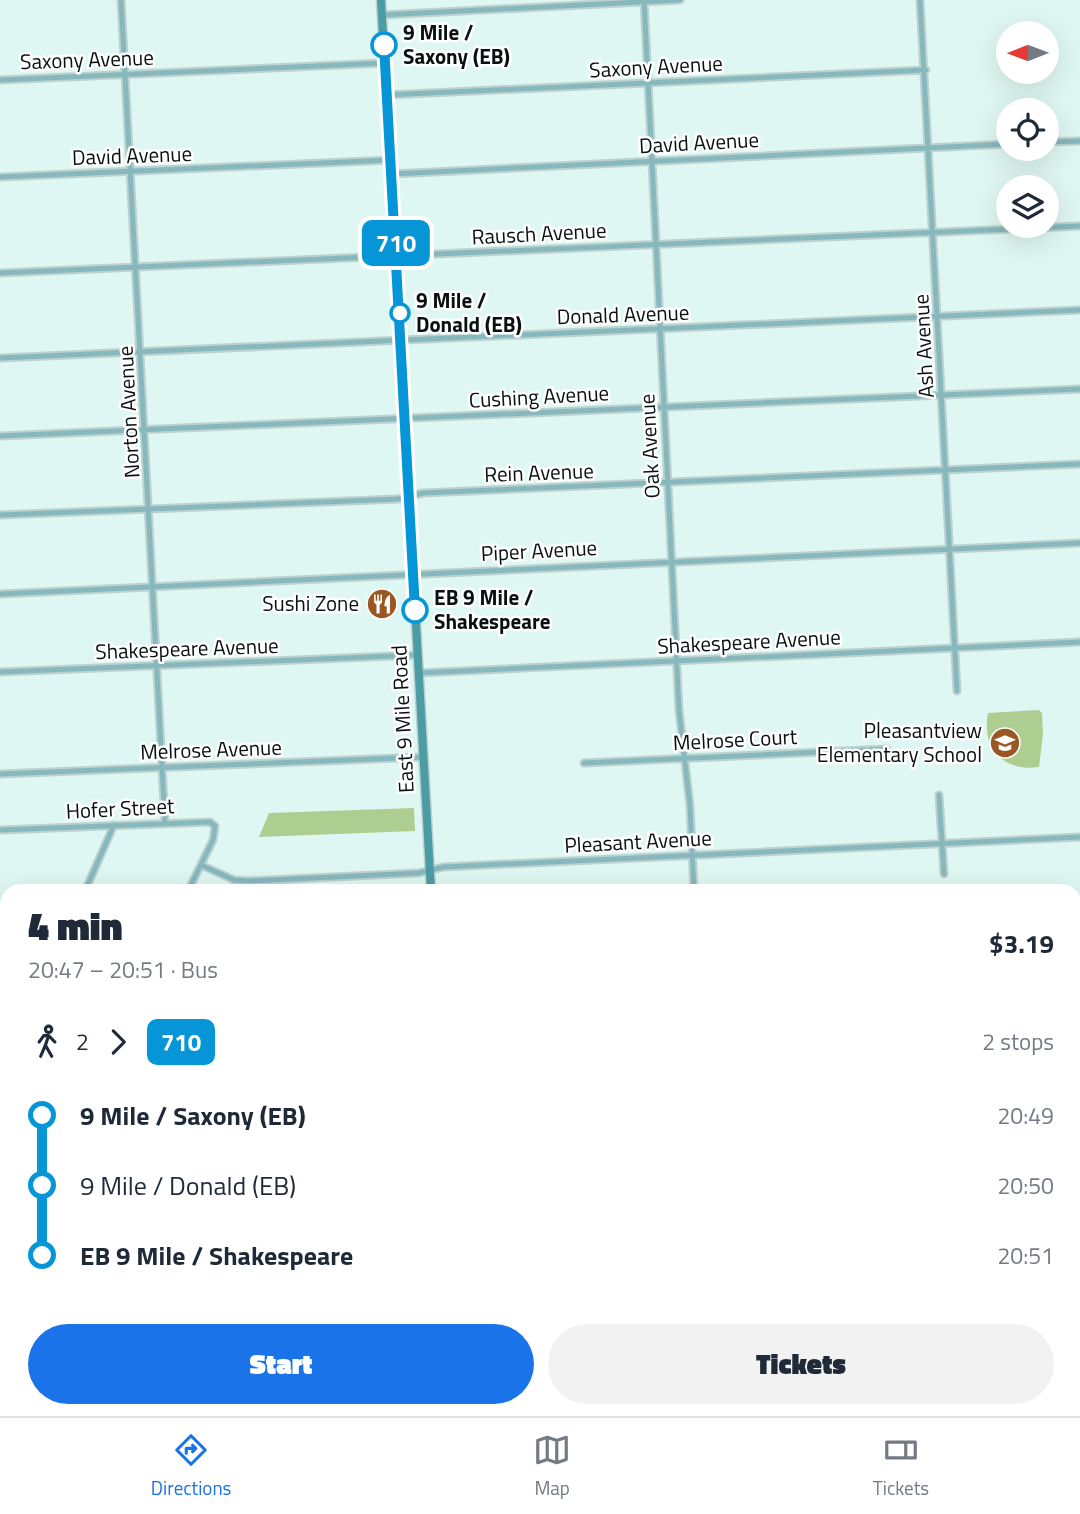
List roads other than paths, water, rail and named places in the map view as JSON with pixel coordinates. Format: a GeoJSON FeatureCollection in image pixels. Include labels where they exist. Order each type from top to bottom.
{"type":"FeatureCollection","features":[{"type":"Feature","properties":{"kind":"main road","name":"East 9 Mile Road"},"geometry":{"type":"LineString","coordinates":[[381,0],[430,884]]}},
{"type":"Feature","properties":{"kind":"street","name":"Norton Avenue"},"geometry":{"type":"LineString","coordinates":[[121,0],[142,352],[165,823]]}},
{"type":"Feature","properties":{"kind":"street"},"geometry":{"type":"LineString","coordinates":[[382,15],[680,0]]}},
{"type":"Feature","properties":{"kind":"street","name":"Ash Avenue"},"geometry":{"type":"LineString","coordinates":[[920,0],[926,71],[957,691]]}},
{"type":"Feature","properties":{"kind":"street","name":"Oak Avenue"},"geometry":{"type":"LineString","coordinates":[[644,1],[676,662],[694,884]]}},
{"type":"Feature","properties":{"kind":"street","name":"Saxony Avenue"},"geometry":{"type":"LineString","coordinates":[[0,80],[385,63]]}},
{"type":"Feature","properties":{"kind":"street","name":"Saxony Avenue"},"geometry":{"type":"LineString","coordinates":[[387,95],[926,71]]}},
{"type":"Feature","properties":{"kind":"street"},"geometry":{"type":"LineString","coordinates":[[1059,142],[1080,141]]}},
{"type":"Feature","properties":{"kind":"street","name":"David Avenue"},"geometry":{"type":"LineString","coordinates":[[392,174],[996,145]]}},
{"type":"Feature","properties":{"kind":"street","name":"David Avenue"},"geometry":{"type":"LineString","coordinates":[[0,177],[391,160]]}},
{"type":"Feature","properties":{"kind":"street","name":"Rausch Avenue"},"geometry":{"type":"LineString","coordinates":[[0,273],[1080,226]]}},
{"type":"Feature","properties":{"kind":"street","name":"Donald Avenue"},"geometry":{"type":"LineString","coordinates":[[0,358],[1080,310]]}},
{"type":"Feature","properties":{"kind":"street","name":"Cushing Avenue"},"geometry":{"type":"LineString","coordinates":[[0,436],[1080,389]]}},
{"type":"Feature","properties":{"kind":"street","name":"Rein Avenue"},"geometry":{"type":"LineString","coordinates":[[0,515],[1080,464]]}},
{"type":"Feature","properties":{"kind":"street","name":"Piper Avenue"},"geometry":{"type":"LineString","coordinates":[[0,594],[1080,543]]}},
{"type":"Feature","properties":{"kind":"street","name":"Shakespeare Avenue"},"geometry":{"type":"LineString","coordinates":[[419,674],[1080,642]]}},
{"type":"Feature","properties":{"kind":"street","name":"Shakespeare Avenue"},"geometry":{"type":"LineString","coordinates":[[0,672],[417,655]]}},
{"type":"Feature","properties":{"kind":"street","name":"Melrose Court"},"geometry":{"type":"LineString","coordinates":[[583,763],[887,749]]}},
{"type":"Feature","properties":{"kind":"street","name":"Melrose Avenue"},"geometry":{"type":"LineString","coordinates":[[0,774],[423,757]]}},
{"type":"Feature","properties":{"kind":"street"},"geometry":{"type":"LineString","coordinates":[[939,795],[944,874]]}},
{"type":"Feature","properties":{"kind":"street","name":"Hofer Street"},"geometry":{"type":"LineString","coordinates":[[0,830],[210,822],[215,827],[215,834],[201,865]]}},
{"type":"Feature","properties":{"kind":"street"},"geometry":{"type":"LineString","coordinates":[[88,884],[114,825]]}},
{"type":"Feature","properties":{"kind":"street","name":"Pleasant Avenue"},"geometry":{"type":"LineString","coordinates":[[201,865],[240,881],[429,871],[443,867],[1080,837]]}},
{"type":"Feature","properties":{"kind":"street"},"geometry":{"type":"LineString","coordinates":[[192,884],[201,865]]}},
{"type":"Feature","properties":{"kind":"place","name":"9 Mile / Saxony (EB)"},"geometry":{"type":"Point","coordinates":[384,45]}},
{"type":"Feature","properties":{"kind":"place","name":"9 Mile / Donald (EB)"},"geometry":{"type":"Point","coordinates":[400,313]}},
{"type":"Feature","properties":{"kind":"place","name":"Sushi Zone"},"geometry":{"type":"Point","coordinates":[382,604]}},
{"type":"Feature","properties":{"kind":"place","name":"EB 9 Mile / Shakespeare"},"geometry":{"type":"Point","coordinates":[415,610]}},
{"type":"Feature","properties":{"kind":"place","name":"Pleasantview Elementary School"},"geometry":{"type":"Point","coordinates":[1005,743]}}]}
